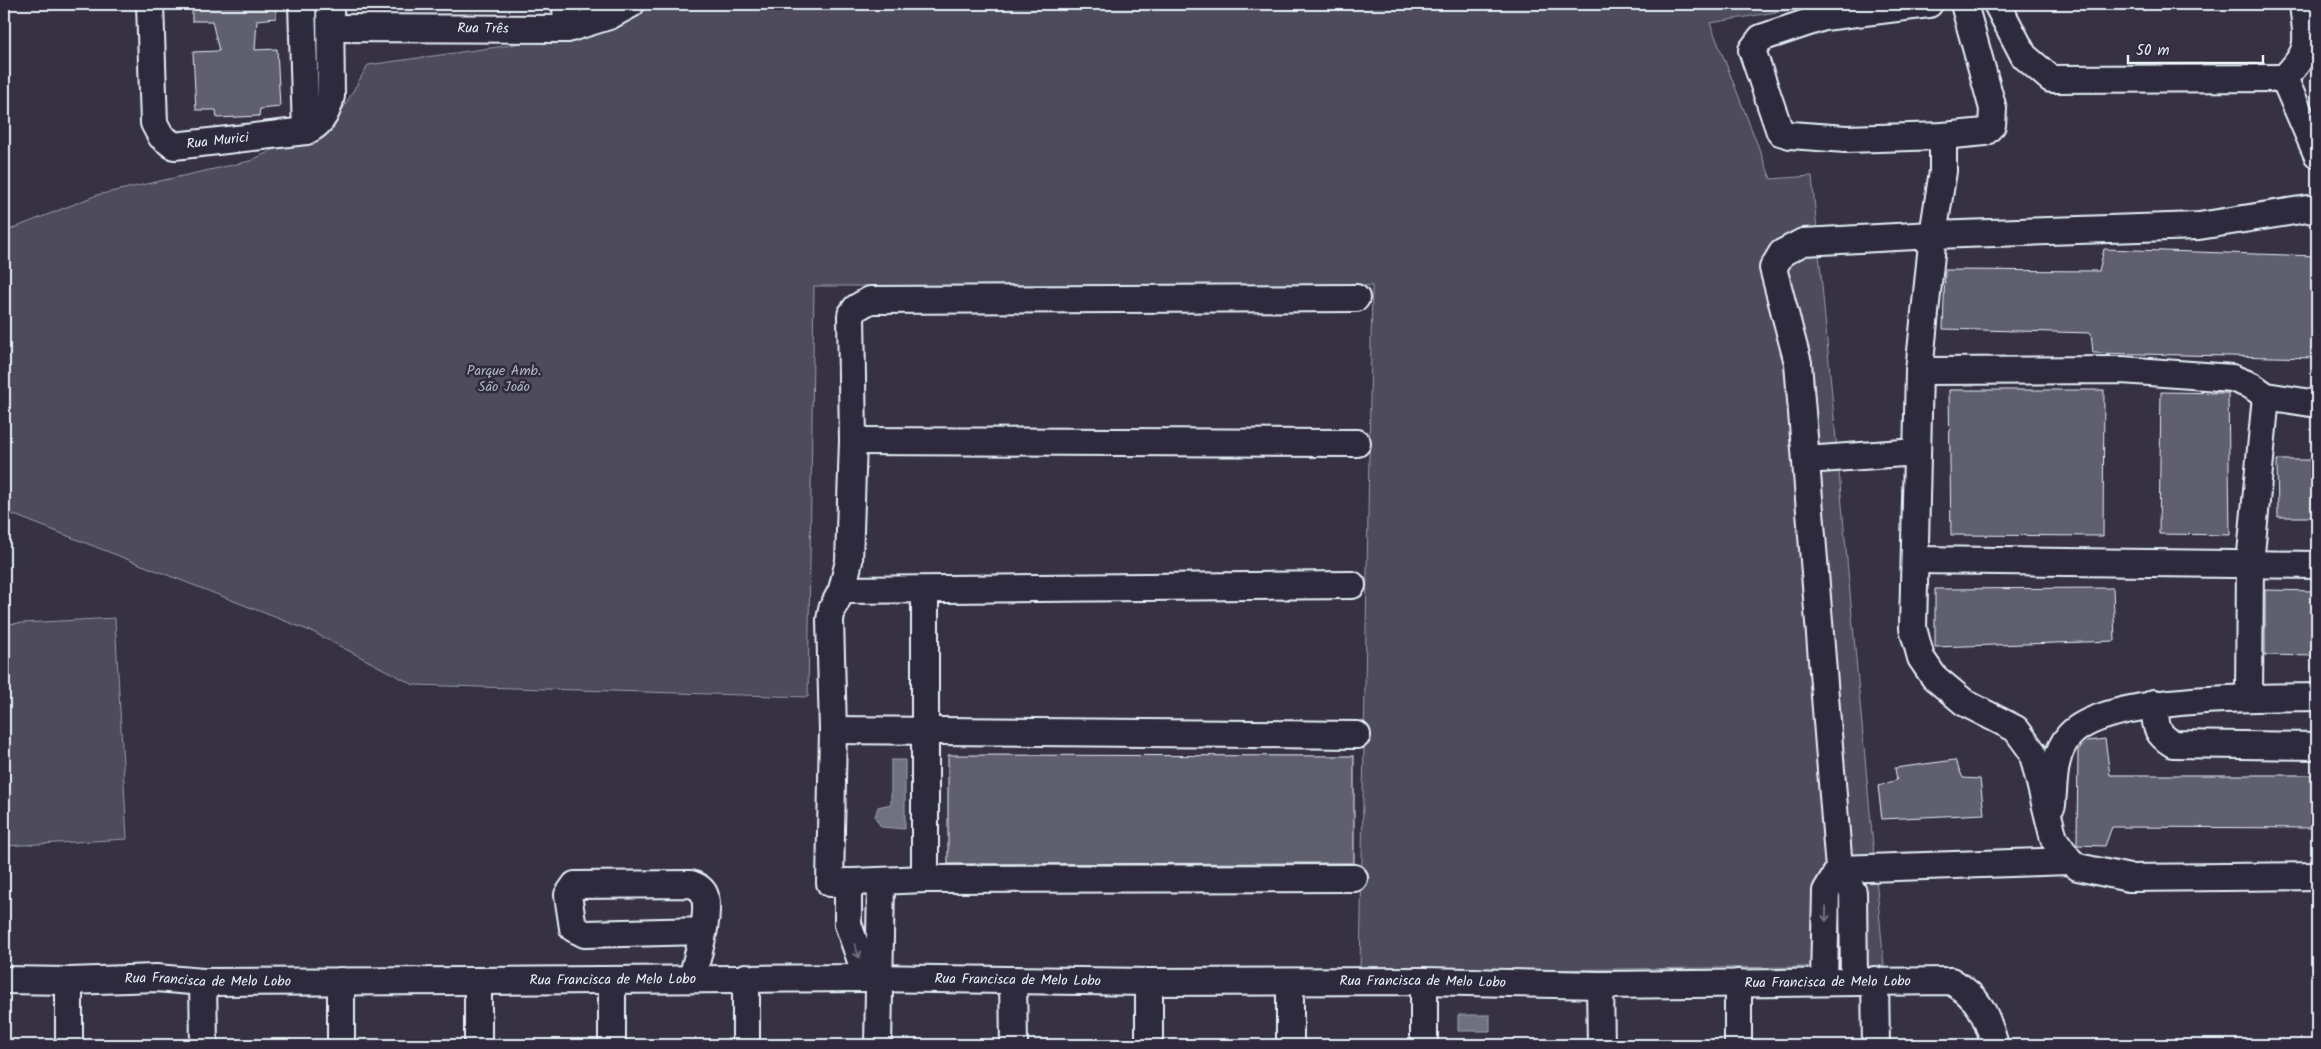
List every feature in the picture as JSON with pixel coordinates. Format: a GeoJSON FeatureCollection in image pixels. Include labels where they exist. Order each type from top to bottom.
{"type":"FeatureCollection","features":[{"type":"Feature","properties":{"kind":"street","name":"Rua Murici"},"geometry":{"type":"LineString","coordinates":[[150,4],[154,122],[161,136],[174,146],[306,131]]}},
{"type":"Feature","properties":{"kind":"street"},"geometry":{"type":"LineString","coordinates":[[302,4],[306,131],[311,129],[324,116],[328,110],[331,96],[330,16]]}},
{"type":"Feature","properties":{"kind":"street","name":"Rua Três"},"geometry":{"type":"LineString","coordinates":[[330,16],[609,16],[631,4]]}},
{"type":"Feature","properties":{"kind":"street"},"geometry":{"type":"LineString","coordinates":[[1929,4],[1824,18],[1761,38],[1752,50],[1780,132],[1790,135],[1846,140],[1943,136],[1985,132],[1992,125],[1993,109],[1964,4]]}},
{"type":"Feature","properties":{"kind":"street"},"geometry":{"type":"LineString","coordinates":[[1997,4],[2024,56],[2051,79],[2284,78],[2298,64],[2308,45],[2303,4]]}},
{"type":"Feature","properties":{"kind":"street"},"geometry":{"type":"LineString","coordinates":[[2284,78],[2317,154]]}},
{"type":"Feature","properties":{"kind":"street"},"geometry":{"type":"LineString","coordinates":[[1943,136],[1943,171],[1933,234],[1919,371],[1913,628],[1921,658],[1934,677],[1965,703],[2016,728],[2032,752],[2054,839],[2070,861],[2078,867],[2129,878],[2317,876]]}},
{"type":"Feature","properties":{"kind":"street"},"geometry":{"type":"LineString","coordinates":[[1876,1045],[1864,981],[1853,892],[1839,869],[1798,363],[1774,268],[1782,254],[1803,242],[1933,234],[2199,226],[2307,209],[2317,210]]}},
{"type":"Feature","properties":{"kind":"street"},"geometry":{"type":"LineString","coordinates":[[1354,878],[925,879],[830,883],[833,730],[830,620],[832,609],[842,590],[849,561],[853,441],[852,315],[856,308],[870,300],[1356,298]]}},
{"type":"Feature","properties":{"kind":"street"},"geometry":{"type":"LineString","coordinates":[[1919,371],[2122,370],[2232,378],[2252,386],[2266,396],[2317,404]]}},
{"type":"Feature","properties":{"kind":"street"},"geometry":{"type":"LineString","coordinates":[[2249,698],[2250,564],[2266,396]]}},
{"type":"Feature","properties":{"kind":"street"},"geometry":{"type":"LineString","coordinates":[[853,441],[1357,443]]}},
{"type":"Feature","properties":{"kind":"street"},"geometry":{"type":"LineString","coordinates":[[1806,460],[1917,452]]}},
{"type":"Feature","properties":{"kind":"street"},"geometry":{"type":"LineString","coordinates":[[1915,560],[2317,565]]}},
{"type":"Feature","properties":{"kind":"street"},"geometry":{"type":"LineString","coordinates":[[842,590],[1352,585]]}},
{"type":"Feature","properties":{"kind":"street"},"geometry":{"type":"LineString","coordinates":[[925,879],[924,730],[926,590]]}},
{"type":"Feature","properties":{"kind":"street"},"geometry":{"type":"LineString","coordinates":[[2050,822],[2057,759],[2068,736],[2086,721],[2154,704],[2249,698],[2317,697]]}},
{"type":"Feature","properties":{"kind":"street"},"geometry":{"type":"LineString","coordinates":[[2154,704],[2156,728],[2162,738],[2173,744],[2317,746]]}},
{"type":"Feature","properties":{"kind":"street"},"geometry":{"type":"LineString","coordinates":[[833,730],[1357,735]]}},
{"type":"Feature","properties":{"kind":"street"},"geometry":{"type":"LineString","coordinates":[[1839,869],[2070,861]]}},
{"type":"Feature","properties":{"kind":"street"},"geometry":{"type":"LineString","coordinates":[[1824,981],[1826,891],[1839,869]]}},
{"type":"Feature","properties":{"kind":"street"},"geometry":{"type":"LineString","coordinates":[[848,882],[848,924],[872,978]]}},
{"type":"Feature","properties":{"kind":"street"},"geometry":{"type":"LineString","coordinates":[[878,1045],[872,978],[881,882]]}},
{"type":"Feature","properties":{"kind":"street"},"geometry":{"type":"LineString","coordinates":[[692,979],[703,931],[704,895],[698,886],[691,884],[575,886],[568,895],[572,928],[586,934],[703,931]]}},
{"type":"Feature","properties":{"kind":"street","name":"Rua Francisca de Melo Lobo"},"geometry":{"type":"LineString","coordinates":[[4,980],[69,981],[156,978],[203,982],[872,978],[1149,982],[1424,981],[1600,985],[1951,981],[1968,991],[1981,1008],[1995,1045]]}},
{"type":"Feature","properties":{"kind":"street"},"geometry":{"type":"LineString","coordinates":[[746,978],[746,1045]]}},
{"type":"Feature","properties":{"kind":"street"},"geometry":{"type":"LineString","coordinates":[[612,980],[612,1045]]}},
{"type":"Feature","properties":{"kind":"street"},"geometry":{"type":"LineString","coordinates":[[1013,980],[1014,1045]]}},
{"type":"Feature","properties":{"kind":"street"},"geometry":{"type":"LineString","coordinates":[[69,981],[69,1045]]}},
{"type":"Feature","properties":{"kind":"street"},"geometry":{"type":"LineString","coordinates":[[341,981],[341,1045]]}},
{"type":"Feature","properties":{"kind":"street"},"geometry":{"type":"LineString","coordinates":[[478,981],[478,1045]]}},
{"type":"Feature","properties":{"kind":"street"},"geometry":{"type":"LineString","coordinates":[[1424,981],[1424,1045]]}},
{"type":"Feature","properties":{"kind":"street"},"geometry":{"type":"LineString","coordinates":[[203,982],[204,1045]]}},
{"type":"Feature","properties":{"kind":"street"},"geometry":{"type":"LineString","coordinates":[[1148,1045],[1149,982]]}},
{"type":"Feature","properties":{"kind":"street"},"geometry":{"type":"LineString","coordinates":[[1290,982],[1290,1045]]}},
{"type":"Feature","properties":{"kind":"street"},"geometry":{"type":"LineString","coordinates":[[1738,984],[1738,1045]]}},
{"type":"Feature","properties":{"kind":"street"},"geometry":{"type":"LineString","coordinates":[[1600,985],[1601,1045]]}},
{"type":"Feature","properties":{"kind":"green space","name":"Parque Amb. São João"},"geometry":{"type":"Polygon","coordinates":[[[654,4],[1824,4],[1710,23],[1771,179],[1812,176],[1884,966],[1360,972],[1372,286],[814,286],[808,697],[414,685],[313,632],[4,511],[4,232],[97,195],[250,161],[337,119],[368,65],[512,45],[630,16],[654,4]]]}},
{"type":"Feature","properties":{"kind":"green space"},"geometry":{"type":"Polygon","coordinates":[[[115,618],[127,839],[4,846],[4,624],[115,618]]]}},
{"type":"Feature","properties":{"kind":"water"},"geometry":{"type":"Polygon","coordinates":[[[891,760],[905,760],[905,829],[881,827],[875,817],[878,807],[891,804],[891,760]]]}},
{"type":"Feature","properties":{"kind":"water"},"geometry":{"type":"Polygon","coordinates":[[[1458,1015],[1490,1015],[1490,1031],[1458,1031],[1458,1015]]]}},
{"type":"Feature","properties":{"kind":"building"},"geometry":{"type":"Polygon","coordinates":[[[192,4],[276,4],[276,18],[257,20],[255,50],[277,49],[280,107],[260,109],[259,116],[217,118],[216,110],[196,110],[193,52],[219,51],[212,21],[192,21],[192,4]]]}},
{"type":"Feature","properties":{"kind":"building"},"geometry":{"type":"Polygon","coordinates":[[[2104,249],[2317,256],[2317,358],[2093,353],[2091,333],[1943,329],[1945,270],[2099,271],[2104,249]]]}},
{"type":"Feature","properties":{"kind":"building"},"geometry":{"type":"Polygon","coordinates":[[[1949,390],[2104,390],[2103,536],[1951,535],[1949,390]]]}},
{"type":"Feature","properties":{"kind":"building"},"geometry":{"type":"Polygon","coordinates":[[[2161,392],[2228,393],[2230,535],[2159,534],[2161,392]]]}},
{"type":"Feature","properties":{"kind":"building"},"geometry":{"type":"Polygon","coordinates":[[[2277,460],[2317,460],[2317,517],[2278,517],[2277,460]]]}},
{"type":"Feature","properties":{"kind":"building"},"geometry":{"type":"Polygon","coordinates":[[[2113,588],[2115,641],[1935,647],[1935,589],[2113,588]]]}},
{"type":"Feature","properties":{"kind":"building"},"geometry":{"type":"Polygon","coordinates":[[[2265,590],[2317,591],[2317,656],[2265,655],[2265,590]]]}},
{"type":"Feature","properties":{"kind":"building"},"geometry":{"type":"Polygon","coordinates":[[[2105,739],[2110,775],[2317,775],[2317,828],[2112,827],[2105,846],[2077,845],[2078,750],[2088,741],[2105,739]]]}},
{"type":"Feature","properties":{"kind":"building"},"geometry":{"type":"Polygon","coordinates":[[[948,755],[1354,756],[1354,863],[948,864],[948,755]]]}},
{"type":"Feature","properties":{"kind":"building"},"geometry":{"type":"Polygon","coordinates":[[[1955,760],[1963,778],[1980,779],[1984,814],[1882,819],[1878,786],[1897,780],[1895,768],[1955,760]]]}}]}
